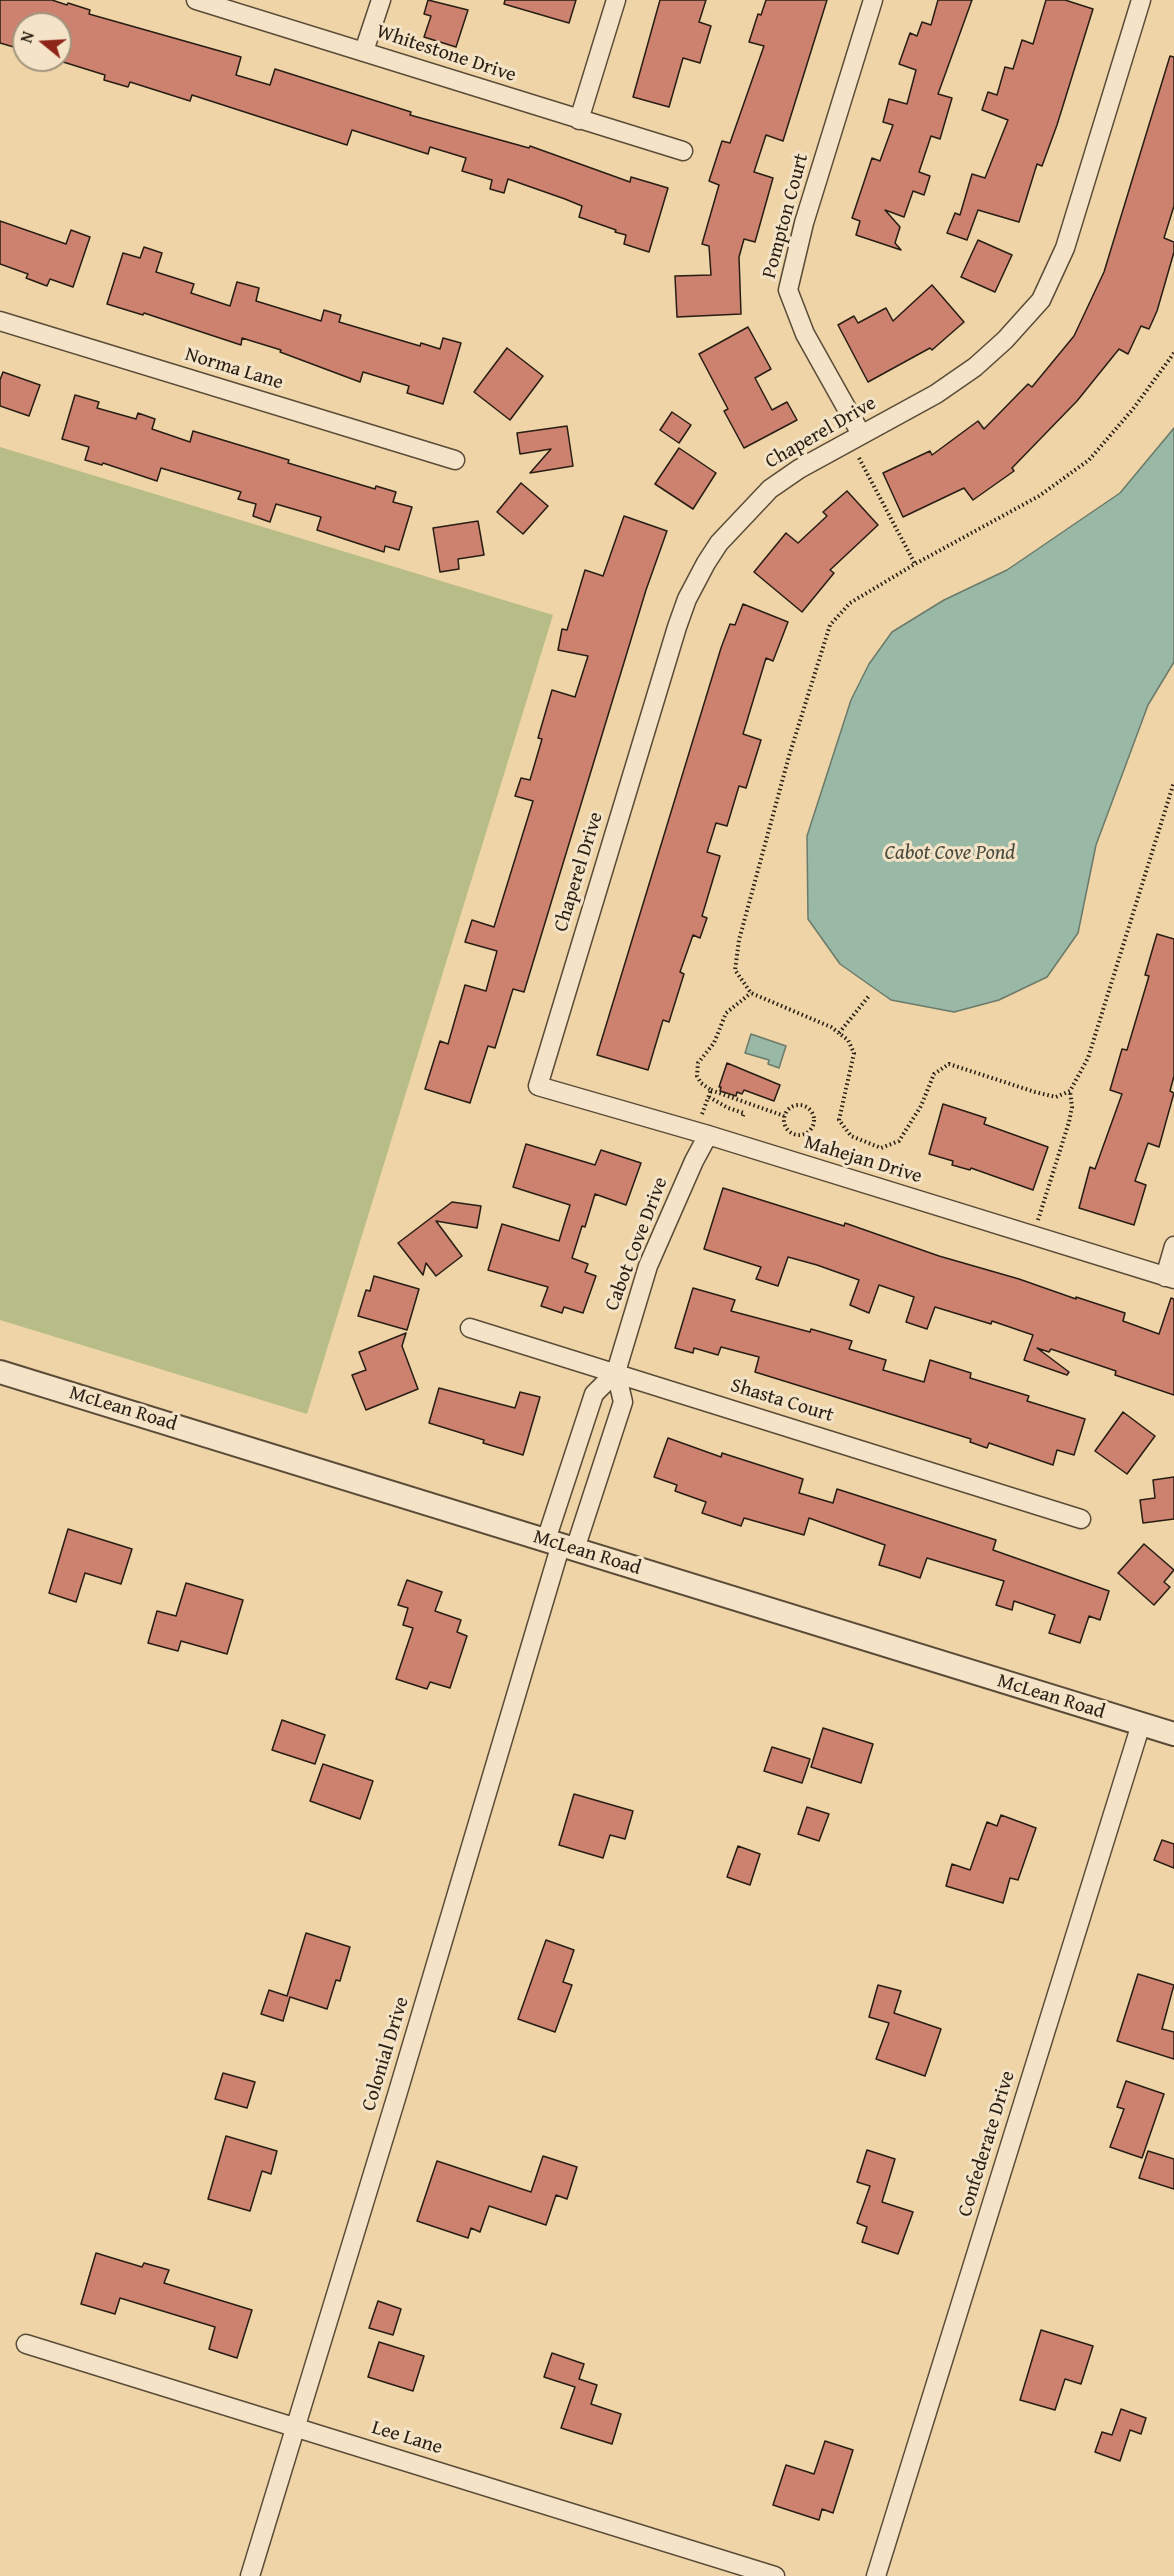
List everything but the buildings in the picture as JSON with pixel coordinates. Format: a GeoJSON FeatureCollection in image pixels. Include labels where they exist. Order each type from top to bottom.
{"type":"FeatureCollection","features":[{"type":"Feature","properties":{"kind":"street","name":"Whitestone Drive"},"geometry":{"type":"LineString","coordinates":[[196,0],[683,152]]}},
{"type":"Feature","properties":{"kind":"street"},"geometry":{"type":"LineString","coordinates":[[364,51],[381,0]]}},
{"type":"Feature","properties":{"kind":"street"},"geometry":{"type":"LineString","coordinates":[[579,120],[616,0]]}},
{"type":"Feature","properties":{"kind":"street","name":"Pompton Court"},"geometry":{"type":"LineString","coordinates":[[861,434],[805,334],[788,290],[804,223],[873,0]]}},
{"type":"Feature","properties":{"kind":"street","name":"Chaperel Drive"},"geometry":{"type":"LineString","coordinates":[[538,1086],[676,627],[687,599],[719,543],[770,489],[799,469],[936,394],[975,367],[1005,340],[1041,300],[1065,248],[1141,0]]}},
{"type":"Feature","properties":{"kind":"street","name":"Norma Lane"},"geometry":{"type":"LineString","coordinates":[[0,321],[455,460]]}},
{"type":"Feature","properties":{"kind":"street","name":"Mahejan Drive"},"geometry":{"type":"LineString","coordinates":[[538,1086],[708,1135],[1169,1278]]}},
{"type":"Feature","properties":{"kind":"street","name":"Cabot Cove Drive"},"geometry":{"type":"LineString","coordinates":[[561,1544],[594,1394],[616,1372],[648,1266],[694,1161],[708,1135]]}},
{"type":"Feature","properties":{"kind":"street"},"geometry":{"type":"LineString","coordinates":[[1169,1278],[1174,1246]]}},
{"type":"Feature","properties":{"kind":"street","name":"Shasta Court"},"geometry":{"type":"LineString","coordinates":[[470,1328],[1081,1519]]}},
{"type":"Feature","properties":{"kind":"street","name":"McLean Road"},"geometry":{"type":"LineString","coordinates":[[0,1372],[1174,1734]]}},
{"type":"Feature","properties":{"kind":"street","name":"Cabot Cove Drive"},"geometry":{"type":"LineString","coordinates":[[561,1544],[623,1402],[616,1372]]}},
{"type":"Feature","properties":{"kind":"street","name":"Colonial Drive"},"geometry":{"type":"LineString","coordinates":[[250,2576],[397,2096],[561,1544]]}},
{"type":"Feature","properties":{"kind":"street","name":"Confederate Drive"},"geometry":{"type":"LineString","coordinates":[[876,2576],[1142,1724]]}},
{"type":"Feature","properties":{"kind":"street","name":"Lee Lane"},"geometry":{"type":"LineString","coordinates":[[26,2344],[774,2576]]}},
{"type":"Feature","properties":{"kind":"path"},"geometry":{"type":"LineString","coordinates":[[1070,1091],[1056,1096],[1035,1092],[948,1064],[934,1074],[921,1106],[899,1142],[881,1148],[851,1136],[838,1120],[854,1053],[848,1040],[831,1027],[752,993],[735,970],[740,940],[789,756],[830,625],[850,603],[915,564],[1040,496],[1089,460],[1134,409],[1174,353]]}},
{"type":"Feature","properties":{"kind":"path"},"geometry":{"type":"LineString","coordinates":[[859,458],[915,564]]}},
{"type":"Feature","properties":{"kind":"path"},"geometry":{"type":"LineString","coordinates":[[1038,1221],[1069,1122],[1072,1107],[1070,1091],[1088,1058],[1174,782]]}},
{"type":"Feature","properties":{"kind":"path"},"geometry":{"type":"LineString","coordinates":[[752,993],[726,1013],[714,1043],[698,1063],[697,1076],[701,1083],[711,1090],[784,1116]]}},
{"type":"Feature","properties":{"kind":"path"},"geometry":{"type":"LineString","coordinates":[[839,1033],[869,996]]}},
{"type":"Feature","properties":{"kind":"path"},"geometry":{"type":"LineString","coordinates":[[702,1114],[711,1090]]}},
{"type":"Feature","properties":{"kind":"path"},"geometry":{"type":"LineString","coordinates":[[708,1096],[728,1108],[744,1113],[742,1118]]}},
{"type":"Feature","properties":{"kind":"path"},"geometry":{"type":"LineString","coordinates":[[804,1106],[812,1113],[813,1127],[806,1134],[791,1133],[785,1126],[784,1116],[789,1108],[804,1106]]}},
{"type":"Feature","properties":{"kind":"green space"},"geometry":{"type":"Polygon","coordinates":[[[0,447],[553,615],[307,1414],[0,1320],[0,447]]]}},
{"type":"Feature","properties":{"kind":"water","name":"Cabot Cove Pond"},"geometry":{"type":"Polygon","coordinates":[[[1174,428],[1174,662],[1148,705],[1096,845],[1078,933],[1047,977],[999,1000],[954,1012],[891,1000],[840,964],[808,919],[807,836],[851,700],[869,664],[892,632],[944,600],[1007,570],[1120,493],[1174,428]]]}},
{"type":"Feature","properties":{"kind":"water"},"geometry":{"type":"Polygon","coordinates":[[[751,1034],[786,1046],[779,1068],[768,1064],[769,1060],[745,1053],[751,1034]]]}}]}
